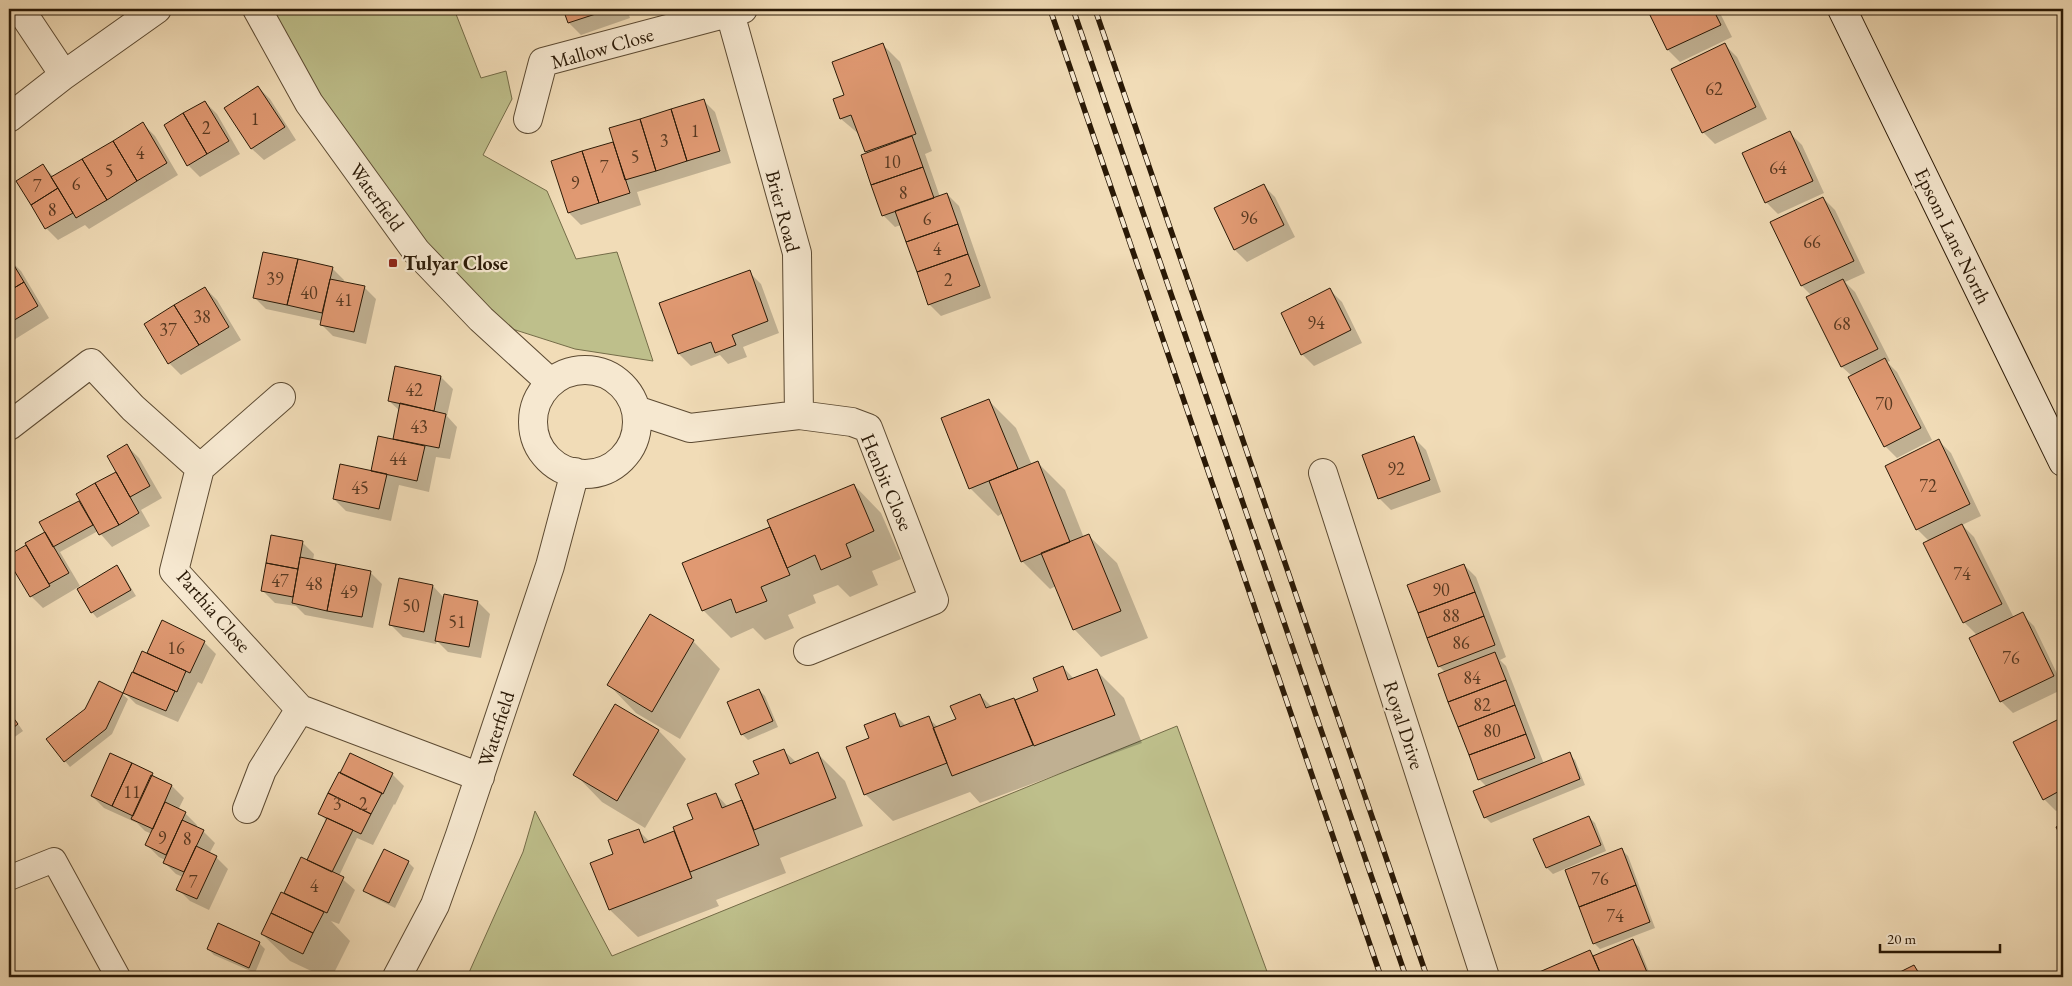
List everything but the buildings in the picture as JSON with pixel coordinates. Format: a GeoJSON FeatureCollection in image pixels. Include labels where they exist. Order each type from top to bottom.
{"type":"FeatureCollection","features":[{"type":"Feature","properties":{"kind":"street"},"geometry":{"type":"LineString","coordinates":[[20,9],[64,75]]}},
{"type":"Feature","properties":{"kind":"street"},"geometry":{"type":"LineString","coordinates":[[9,118],[64,75],[156,9]]}},
{"type":"Feature","properties":{"kind":"street","name":"Waterfield"},"geometry":{"type":"LineString","coordinates":[[257,9],[309,103],[416,251],[481,319],[550,382]]}},
{"type":"Feature","properties":{"kind":"street","name":"Epsom Lane North"},"geometry":{"type":"LineString","coordinates":[[1842,9],[2063,462]]}},
{"type":"Feature","properties":{"kind":"street","name":"Mallow Close"},"geometry":{"type":"LineString","coordinates":[[528,119],[543,62],[736,11]]}},
{"type":"Feature","properties":{"kind":"street","name":"Brier Road"},"geometry":{"type":"LineString","coordinates":[[736,11],[797,254],[798,415]]}},
{"type":"Feature","properties":{"kind":"street"},"geometry":{"type":"LineString","coordinates":[[9,426],[91,363],[133,408],[200,468],[281,397]]}},
{"type":"Feature","properties":{"kind":"street"},"geometry":{"type":"LineString","coordinates":[[584,370],[607,374],[622,385],[636,410],[637,428],[631,446],[609,468],[592,473],[575,472],[558,466],[544,454],[537,442],[533,424],[535,406],[543,390],[550,382],[566,373],[584,370]]}},
{"type":"Feature","properties":{"kind":"street","name":"Henbit Close"},"geometry":{"type":"LineString","coordinates":[[636,410],[690,428],[798,415],[852,422],[868,428],[934,600],[808,651]]}},
{"type":"Feature","properties":{"kind":"street","name":"Parthia Close"},"geometry":{"type":"LineString","coordinates":[[200,468],[174,570],[300,709],[480,777]]}},
{"type":"Feature","properties":{"kind":"street","name":"Waterfield"},"geometry":{"type":"LineString","coordinates":[[397,977],[435,905],[550,566],[575,472]]}},
{"type":"Feature","properties":{"kind":"street","name":"Royal Drive"},"geometry":{"type":"LineString","coordinates":[[1323,473],[1485,977]]}},
{"type":"Feature","properties":{"kind":"street"},"geometry":{"type":"LineString","coordinates":[[247,809],[262,770],[300,709]]}},
{"type":"Feature","properties":{"kind":"lane"},"geometry":{"type":"LineString","coordinates":[[9,878],[54,860],[118,977]]}},
{"type":"Feature","properties":{"kind":"green space"},"geometry":{"type":"Polygon","coordinates":[[[259,9],[454,9],[481,78],[506,71],[512,99],[483,155],[547,191],[576,259],[617,252],[653,361],[575,349],[481,319],[416,251],[259,9]]]}},
{"type":"Feature","properties":{"kind":"green space"},"geometry":{"type":"Polygon","coordinates":[[[1177,726],[1269,977],[467,977],[523,852],[535,811],[612,956],[1177,726]]]}},
{"type":"Feature","properties":{"kind":"railway"},"geometry":{"type":"LineString","coordinates":[[1050,9],[1381,977]]}},
{"type":"Feature","properties":{"kind":"railway"},"geometry":{"type":"LineString","coordinates":[[1073,9],[1406,977]]}},
{"type":"Feature","properties":{"kind":"railway"},"geometry":{"type":"LineString","coordinates":[[1095,9],[1427,977]]}},
{"type":"Feature","properties":{"kind":"place","name":"Tulyar Close"},"geometry":{"type":"Point","coordinates":[393,263]}}]}
